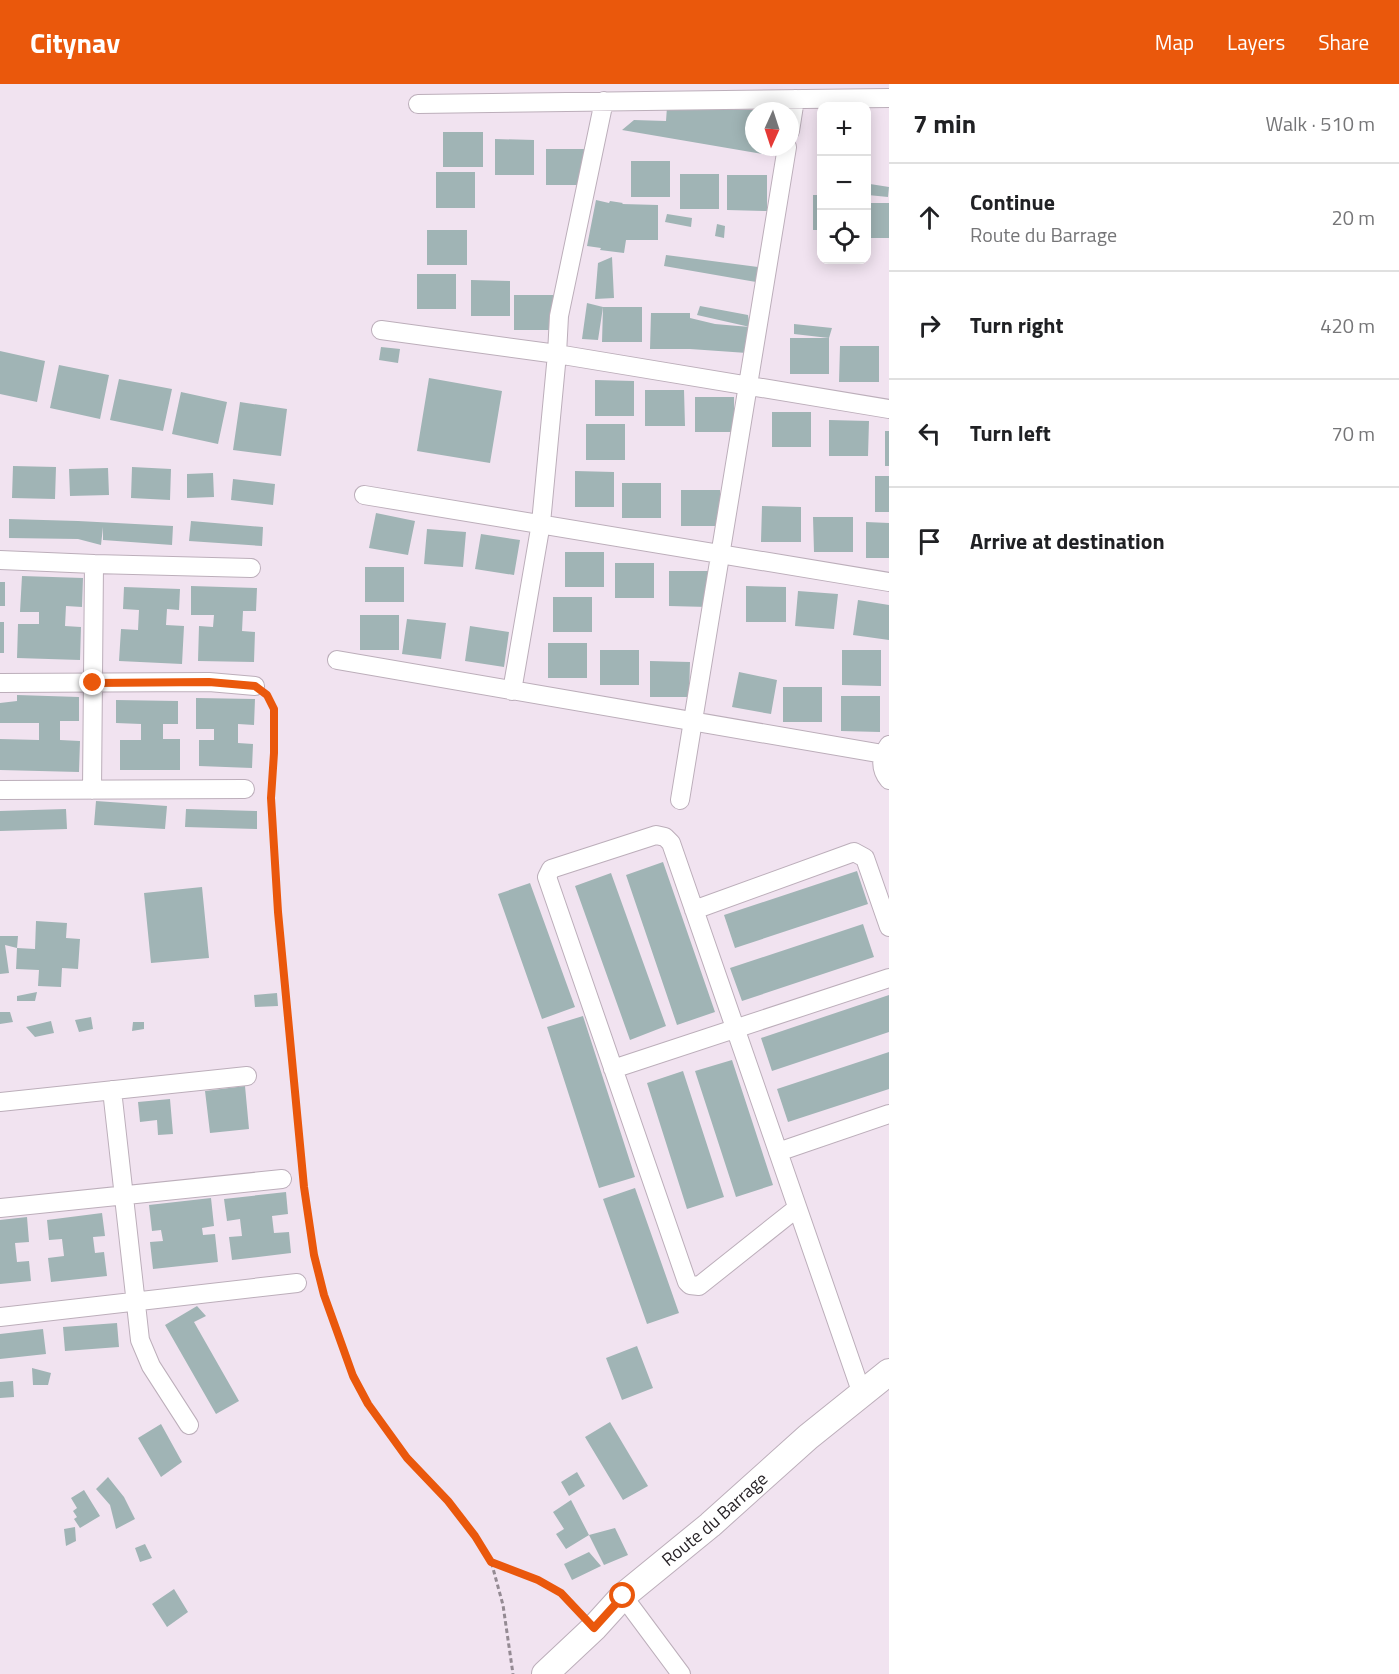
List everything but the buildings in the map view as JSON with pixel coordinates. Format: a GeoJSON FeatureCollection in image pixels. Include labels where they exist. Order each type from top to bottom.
{"type":"FeatureCollection","features":[{"type":"Feature","properties":{"kind":"main road","name":"Route du Barrage"},"geometry":{"type":"LineString","coordinates":[[545,1674],[594,1628],[623,1596],[710,1525],[808,1437],[889,1372]]}},
{"type":"Feature","properties":{"kind":"street"},"geometry":{"type":"LineString","coordinates":[[418,104],[584,93],[604,101],[771,92],[795,99],[889,98]]}},
{"type":"Feature","properties":{"kind":"street"},"geometry":{"type":"LineString","coordinates":[[512,691],[541,523],[559,316],[604,101]]}},
{"type":"Feature","properties":{"kind":"street"},"geometry":{"type":"LineString","coordinates":[[680,800],[786,156]]}},
{"type":"Feature","properties":{"kind":"street"},"geometry":{"type":"LineString","coordinates":[[381,330],[557,354],[889,409]]}},
{"type":"Feature","properties":{"kind":"street"},"geometry":{"type":"LineString","coordinates":[[364,495],[889,582]]}},
{"type":"Feature","properties":{"kind":"street"},"geometry":{"type":"LineString","coordinates":[[0,560],[251,568]]}},
{"type":"Feature","properties":{"kind":"street"},"geometry":{"type":"LineString","coordinates":[[92,790],[94,564]]}},
{"type":"Feature","properties":{"kind":"street"},"geometry":{"type":"LineString","coordinates":[[337,660],[693,722],[886,750],[883,769],[889,780]]}},
{"type":"Feature","properties":{"kind":"street"},"geometry":{"type":"LineString","coordinates":[[0,683],[209,682],[255,686]]}},
{"type":"Feature","properties":{"kind":"street"},"geometry":{"type":"LineString","coordinates":[[0,790],[245,789]]}},
{"type":"Feature","properties":{"kind":"street"},"geometry":{"type":"LineString","coordinates":[[797,1208],[699,1286],[690,1285],[685,1279],[548,881],[547,873],[551,869],[661,835],[671,843],[862,1394]]}},
{"type":"Feature","properties":{"kind":"street"},"geometry":{"type":"LineString","coordinates":[[694,910],[854,852],[865,858],[889,927]]}},
{"type":"Feature","properties":{"kind":"street"},"geometry":{"type":"LineString","coordinates":[[613,1070],[889,978]]}},
{"type":"Feature","properties":{"kind":"street"},"geometry":{"type":"LineString","coordinates":[[0,1102],[247,1076]]}},
{"type":"Feature","properties":{"kind":"street"},"geometry":{"type":"LineString","coordinates":[[112,1090],[135,1301],[143,1350],[189,1425]]}},
{"type":"Feature","properties":{"kind":"street"},"geometry":{"type":"LineString","coordinates":[[778,1152],[889,1114]]}},
{"type":"Feature","properties":{"kind":"street"},"geometry":{"type":"LineString","coordinates":[[0,1208],[282,1179]]}},
{"type":"Feature","properties":{"kind":"street"},"geometry":{"type":"LineString","coordinates":[[0,1317],[297,1282]]}},
{"type":"Feature","properties":{"kind":"street"},"geometry":{"type":"LineString","coordinates":[[623,1596],[681,1674]]}},
{"type":"Feature","properties":{"kind":"path"},"geometry":{"type":"LineString","coordinates":[[255,686],[267,695],[274,709],[271,798],[278,912],[304,1187],[314,1255],[324,1295],[353,1376],[368,1404],[407,1458],[448,1501],[491,1562],[503,1605],[513,1674]]}},
{"type":"Feature","properties":{"kind":"path"},"geometry":{"type":"LineString","coordinates":[[491,1562],[529,1576],[561,1593],[594,1628]]}},
{"type":"Feature","properties":{"kind":"route"},"geometry":{"type":"LineString","coordinates":[[93,683],[209,682],[255,686],[267,695],[274,709],[271,798],[278,912],[304,1187],[314,1255],[324,1295],[353,1376],[368,1404],[407,1458],[448,1501],[475,1536],[491,1562],[512,1568],[561,1593],[594,1628],[623,1596]]}}]}
